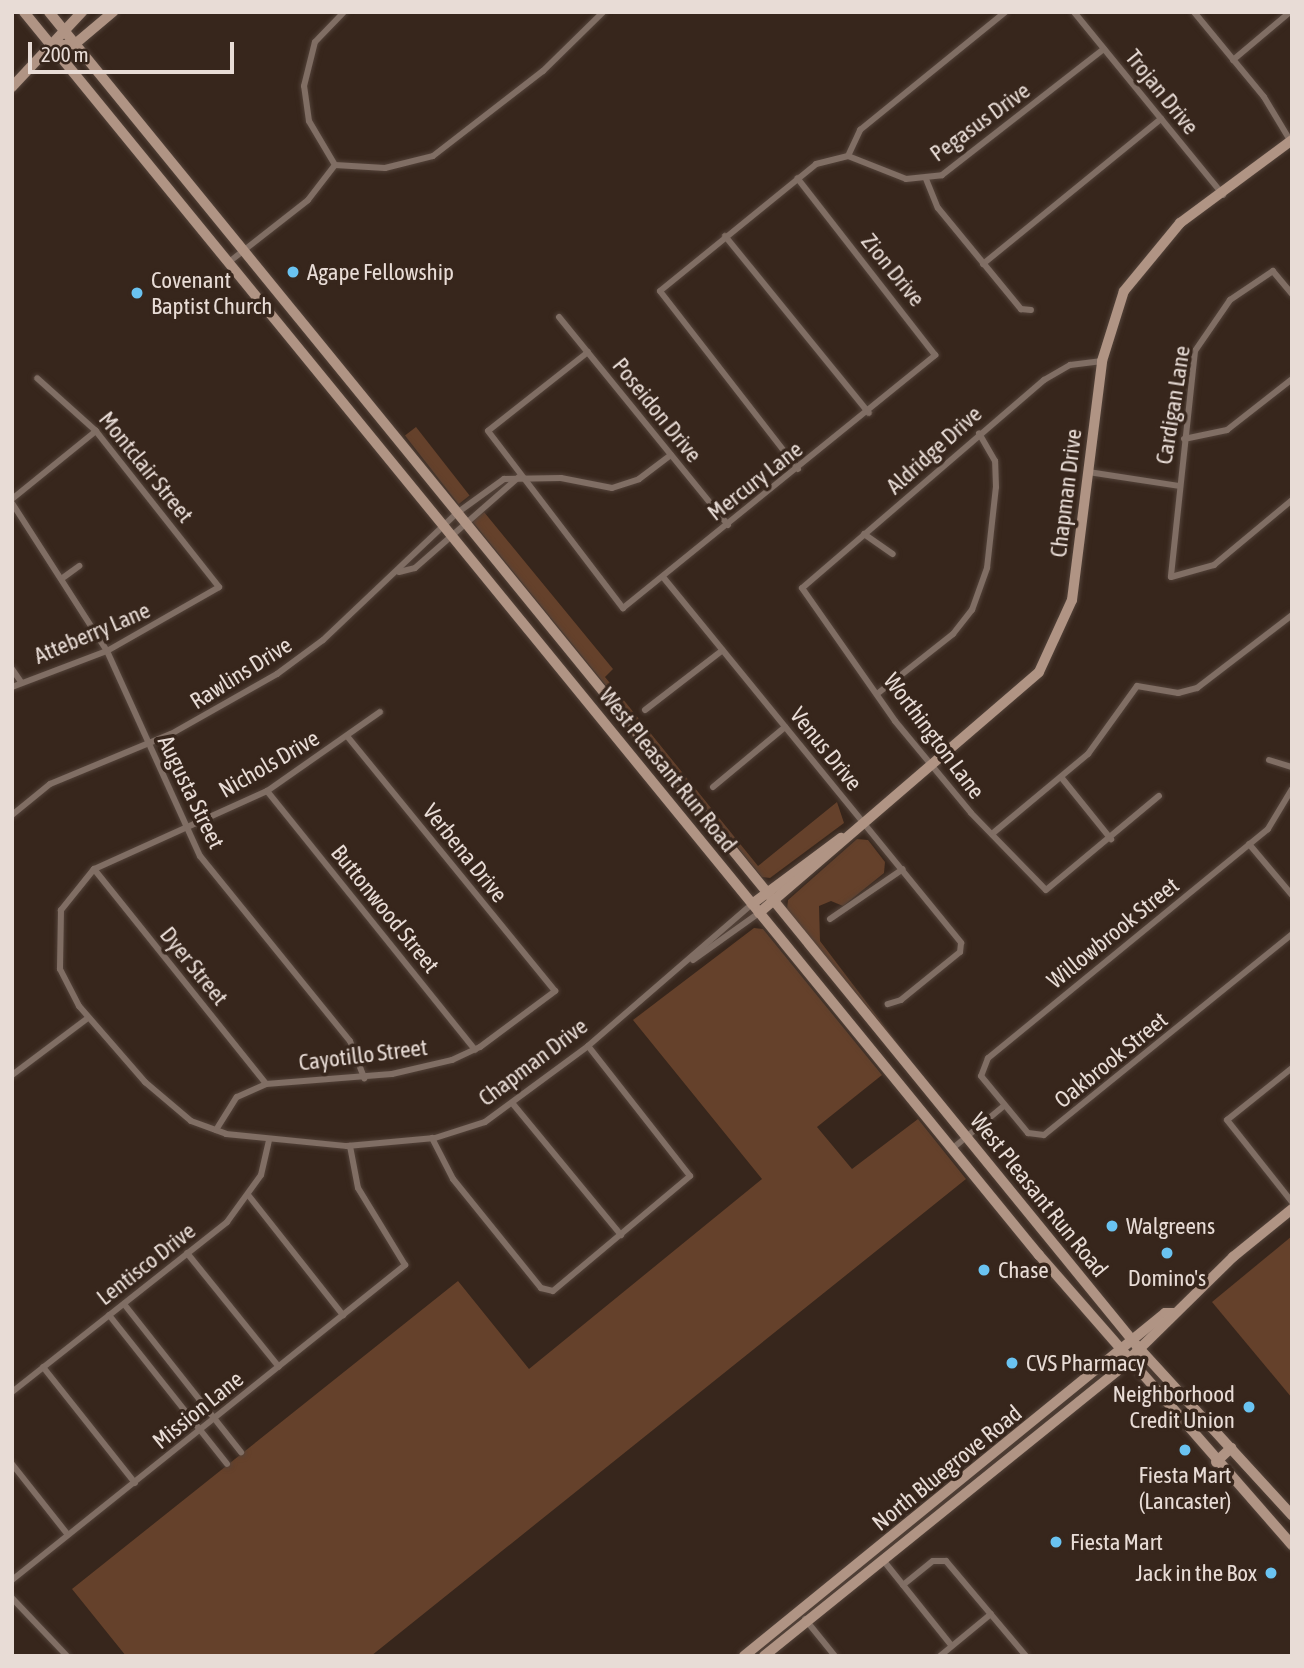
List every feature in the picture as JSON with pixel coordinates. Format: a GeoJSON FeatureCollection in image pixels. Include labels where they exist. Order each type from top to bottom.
{"type":"FeatureCollection","features":[{"type":"Feature","properties":{"kind":"main road","name":"West Pleasant Run Road"},"geometry":{"type":"LineString","coordinates":[[24,12],[1040,1255],[1128,1361],[1292,1545]]}},
{"type":"Feature","properties":{"kind":"main road","name":"West Pleasant Run Road"},"geometry":{"type":"LineString","coordinates":[[49,12],[1133,1341],[1292,1515]]}},
{"type":"Feature","properties":{"kind":"main road"},"geometry":{"type":"LineString","coordinates":[[12,86],[51,46],[62,28],[82,12]]}},
{"type":"Feature","properties":{"kind":"main road"},"geometry":{"type":"LineString","coordinates":[[51,46],[75,44],[113,12]]}},
{"type":"Feature","properties":{"kind":"main road","name":"Chapman Drive"},"geometry":{"type":"LineString","coordinates":[[760,913],[863,822],[1023,691],[1057,642],[1072,600],[1102,361],[1120,300],[1150,252],[1291,142]]}},
{"type":"Feature","properties":{"kind":"main road"},"geometry":{"type":"LineString","coordinates":[[670,804],[684,792]]}},
{"type":"Feature","properties":{"kind":"main road","name":"Chapman Drive"},"geometry":{"type":"LineString","coordinates":[[752,904],[848,835]]}},
{"type":"Feature","properties":{"kind":"main road"},"geometry":{"type":"LineString","coordinates":[[892,1076],[907,1064]]}},
{"type":"Feature","properties":{"kind":"main road","name":"North Bluegrove Road"},"geometry":{"type":"LineString","coordinates":[[744,1656],[1165,1314],[1174,1313],[1292,1209]]}},
{"type":"Feature","properties":{"kind":"main road"},"geometry":{"type":"LineString","coordinates":[[1040,1255],[1054,1244]]}},
{"type":"Feature","properties":{"kind":"main road","name":"North Bluegrove Road"},"geometry":{"type":"LineString","coordinates":[[764,1656],[1128,1361],[1174,1322],[1174,1313]]}},
{"type":"Feature","properties":{"kind":"main road"},"geometry":{"type":"LineString","coordinates":[[1040,1418],[1048,1427]]}},
{"type":"Feature","properties":{"kind":"main road"},"geometry":{"type":"LineString","coordinates":[[1013,1439],[1022,1448]]}},
{"type":"Feature","properties":{"kind":"main road"},"geometry":{"type":"LineString","coordinates":[[1216,1462],[1231,1448]]}},
{"type":"Feature","properties":{"kind":"street"},"geometry":{"type":"LineString","coordinates":[[335,165],[309,121],[304,86],[315,42],[344,12]]}},
{"type":"Feature","properties":{"kind":"street"},"geometry":{"type":"LineString","coordinates":[[335,165],[385,168],[433,156],[543,71],[603,12]]}},
{"type":"Feature","properties":{"kind":"street"},"geometry":{"type":"LineString","coordinates":[[798,469],[660,291],[816,164],[848,156],[860,130],[1005,12]]}},
{"type":"Feature","properties":{"kind":"street","name":"Trojan Drive"},"geometry":{"type":"LineString","coordinates":[[1074,12],[1223,195]]}},
{"type":"Feature","properties":{"kind":"street"},"geometry":{"type":"LineString","coordinates":[[1194,12],[1233,60],[1291,142]]}},
{"type":"Feature","properties":{"kind":"street"},"geometry":{"type":"LineString","coordinates":[[1233,60],[1290,12]]}},
{"type":"Feature","properties":{"kind":"street","name":"Pegasus Drive"},"geometry":{"type":"LineString","coordinates":[[848,156],[906,179],[926,179],[959,165],[1104,49]]}},
{"type":"Feature","properties":{"kind":"street"},"geometry":{"type":"LineString","coordinates":[[983,264],[1161,119]]}},
{"type":"Feature","properties":{"kind":"street"},"geometry":{"type":"LineString","coordinates":[[229,262],[308,200],[335,165]]}},
{"type":"Feature","properties":{"kind":"street","name":"Zion Drive"},"geometry":{"type":"LineString","coordinates":[[797,178],[930,344],[931,365],[909,381]]}},
{"type":"Feature","properties":{"kind":"street"},"geometry":{"type":"LineString","coordinates":[[926,179],[939,208],[983,264],[1021,309],[1031,310]]}},
{"type":"Feature","properties":{"kind":"street"},"geometry":{"type":"LineString","coordinates":[[725,236],[869,413]]}},
{"type":"Feature","properties":{"kind":"street","name":"Cardigan Lane"},"geometry":{"type":"LineString","coordinates":[[1292,294],[1273,271],[1230,300],[1200,340],[1184,439],[1171,577],[1214,565],[1292,500]]}},
{"type":"Feature","properties":{"kind":"street","name":"Poseidon Drive"},"geometry":{"type":"LineString","coordinates":[[559,317],[728,524]]}},
{"type":"Feature","properties":{"kind":"street"},"geometry":{"type":"LineString","coordinates":[[588,352],[488,431],[519,477],[612,488],[639,479],[671,455]]}},
{"type":"Feature","properties":{"kind":"street","name":"Aldridge Drive"},"geometry":{"type":"LineString","coordinates":[[802,588],[979,432],[1057,370],[1102,361]]}},
{"type":"Feature","properties":{"kind":"street","name":"Montclair Street"},"geometry":{"type":"LineString","coordinates":[[37,378],[96,431],[219,587]]}},
{"type":"Feature","properties":{"kind":"street"},"geometry":{"type":"LineString","coordinates":[[1184,439],[1227,430],[1292,379]]}},
{"type":"Feature","properties":{"kind":"street","name":"Mercury Lane"},"geometry":{"type":"LineString","coordinates":[[519,477],[623,608],[909,381]]}},
{"type":"Feature","properties":{"kind":"street"},"geometry":{"type":"LineString","coordinates":[[12,501],[96,431]]}},
{"type":"Feature","properties":{"kind":"street"},"geometry":{"type":"LineString","coordinates":[[877,694],[953,634],[983,584],[996,470],[979,432]]}},
{"type":"Feature","properties":{"kind":"street"},"geometry":{"type":"LineString","coordinates":[[1088,472],[1179,486]]}},
{"type":"Feature","properties":{"kind":"street","name":"Rawlins Drive"},"geometry":{"type":"LineString","coordinates":[[12,815],[63,777],[147,744],[277,674],[398,573],[444,526],[460,517],[504,479],[519,477]]}},
{"type":"Feature","properties":{"kind":"street","name":"Augusta Street"},"geometry":{"type":"LineString","coordinates":[[12,501],[64,577],[107,651],[200,856],[360,1055],[364,1078]]}},
{"type":"Feature","properties":{"kind":"street","name":"Rawlins Drive"},"geometry":{"type":"LineString","coordinates":[[398,573],[415,568],[453,537],[460,517]]}},
{"type":"Feature","properties":{"kind":"street"},"geometry":{"type":"LineString","coordinates":[[864,534],[893,554]]}},
{"type":"Feature","properties":{"kind":"street"},"geometry":{"type":"LineString","coordinates":[[64,577],[79,566]]}},
{"type":"Feature","properties":{"kind":"street","name":"Venus Drive"},"geometry":{"type":"LineString","coordinates":[[663,577],[961,943],[960,952],[901,1000],[888,1004]]}},
{"type":"Feature","properties":{"kind":"street","name":"Atteberry Lane"},"geometry":{"type":"LineString","coordinates":[[12,687],[107,651],[219,587]]}},
{"type":"Feature","properties":{"kind":"street","name":"Worthington Lane"},"geometry":{"type":"LineString","coordinates":[[802,588],[877,694],[932,765],[1041,887],[1051,887],[1111,839]]}},
{"type":"Feature","properties":{"kind":"street"},"geometry":{"type":"LineString","coordinates":[[992,834],[1062,777],[1100,740],[1137,686],[1178,693],[1197,688],[1292,615]]}},
{"type":"Feature","properties":{"kind":"street"},"geometry":{"type":"LineString","coordinates":[[646,710],[723,650]]}},
{"type":"Feature","properties":{"kind":"street"},"geometry":{"type":"LineString","coordinates":[[12,669],[20,682]]}},
{"type":"Feature","properties":{"kind":"street","name":"Nichols Drive"},"geometry":{"type":"LineString","coordinates":[[88,1017],[64,980],[57,946],[61,910],[94,869],[187,829],[267,790],[348,737],[380,712]]}},
{"type":"Feature","properties":{"kind":"street"},"geometry":{"type":"LineString","coordinates":[[713,787],[785,727]]}},
{"type":"Feature","properties":{"kind":"street","name":"Verbena Drive"},"geometry":{"type":"LineString","coordinates":[[348,737],[555,991]]}},
{"type":"Feature","properties":{"kind":"street"},"geometry":{"type":"LineString","coordinates":[[1269,760],[1292,767]]}},
{"type":"Feature","properties":{"kind":"street"},"geometry":{"type":"LineString","coordinates":[[1062,777],[1111,839],[1159,796]]}},
{"type":"Feature","properties":{"kind":"street","name":"Willowbrook Street"},"geometry":{"type":"LineString","coordinates":[[1005,1105],[981,1076],[988,1058],[1249,845],[1278,816],[1292,789]]}},
{"type":"Feature","properties":{"kind":"street","name":"Buttonwood Street"},"geometry":{"type":"LineString","coordinates":[[267,790],[475,1050]]}},
{"type":"Feature","properties":{"kind":"street"},"geometry":{"type":"LineString","coordinates":[[1249,845],[1292,895]]}},
{"type":"Feature","properties":{"kind":"street","name":"Dyer Street"},"geometry":{"type":"LineString","coordinates":[[94,869],[267,1084]]}},
{"type":"Feature","properties":{"kind":"street"},"geometry":{"type":"LineString","coordinates":[[830,919],[903,869]]}},
{"type":"Feature","properties":{"kind":"street","name":"Chapman Drive"},"geometry":{"type":"LineString","coordinates":[[88,1017],[145,1082],[191,1121],[216,1130],[269,1140],[350,1146],[432,1138],[485,1122],[513,1104],[689,962],[752,904]]}},
{"type":"Feature","properties":{"kind":"street","name":"Chapman Drive"},"geometry":{"type":"LineString","coordinates":[[689,962],[760,913]]}},
{"type":"Feature","properties":{"kind":"street","name":"Oakbrook Street"},"geometry":{"type":"LineString","coordinates":[[1005,1105],[1032,1136],[1051,1131],[1292,934]]}},
{"type":"Feature","properties":{"kind":"street","name":"Cayotillo Street"},"geometry":{"type":"LineString","coordinates":[[216,1130],[237,1097],[267,1084],[364,1078],[420,1069],[475,1050],[555,991]]}},
{"type":"Feature","properties":{"kind":"street"},"geometry":{"type":"LineString","coordinates":[[13,1076],[88,1017]]}},
{"type":"Feature","properties":{"kind":"street"},"geometry":{"type":"LineString","coordinates":[[432,1138],[440,1163],[541,1288],[553,1290],[686,1182],[686,1167],[588,1046]]}},
{"type":"Feature","properties":{"kind":"street"},"geometry":{"type":"LineString","coordinates":[[1292,1068],[1227,1120],[1292,1202]]}},
{"type":"Feature","properties":{"kind":"street"},"geometry":{"type":"LineString","coordinates":[[513,1104],[621,1236]]}},
{"type":"Feature","properties":{"kind":"street"},"geometry":{"type":"LineString","coordinates":[[953,1149],[1005,1105]]}},
{"type":"Feature","properties":{"kind":"street","name":"Lentisco Drive"},"geometry":{"type":"LineString","coordinates":[[12,1392],[187,1253],[249,1196],[269,1140]]}},
{"type":"Feature","properties":{"kind":"street","name":"Mission Lane"},"geometry":{"type":"LineString","coordinates":[[12,1580],[405,1265],[358,1188],[350,1146]]}},
{"type":"Feature","properties":{"kind":"street"},"geometry":{"type":"LineString","coordinates":[[249,1196],[343,1315]]}},
{"type":"Feature","properties":{"kind":"street"},"geometry":{"type":"LineString","coordinates":[[187,1253],[279,1367]]}},
{"type":"Feature","properties":{"kind":"street"},"geometry":{"type":"LineString","coordinates":[[124,1304],[241,1452]]}},
{"type":"Feature","properties":{"kind":"street"},"geometry":{"type":"LineString","coordinates":[[109,1315],[227,1464]]}},
{"type":"Feature","properties":{"kind":"street"},"geometry":{"type":"LineString","coordinates":[[43,1367],[135,1482]]}},
{"type":"Feature","properties":{"kind":"street"},"geometry":{"type":"LineString","coordinates":[[12,1464],[68,1535]]}},
{"type":"Feature","properties":{"kind":"street"},"geometry":{"type":"LineString","coordinates":[[903,1586],[942,1559],[1026,1656]]}},
{"type":"Feature","properties":{"kind":"street"},"geometry":{"type":"LineString","coordinates":[[883,1560],[951,1645]]}},
{"type":"Feature","properties":{"kind":"street"},"geometry":{"type":"LineString","coordinates":[[12,1598],[67,1656]]}},
{"type":"Feature","properties":{"kind":"street"},"geometry":{"type":"LineString","coordinates":[[799,1612],[835,1656]]}},
{"type":"Feature","properties":{"kind":"street"},"geometry":{"type":"LineString","coordinates":[[940,1656],[991,1614]]}},
{"type":"Feature","properties":{"kind":"shaded area"},"geometry":{"type":"Polygon","coordinates":[[[416,427],[470,496],[459,504],[405,436],[416,427]]]}},
{"type":"Feature","properties":{"kind":"shaded area"},"geometry":{"type":"Polygon","coordinates":[[[484,512],[613,669],[605,677],[758,866],[837,802],[844,823],[770,878],[762,877],[472,521],[484,512]]]}},
{"type":"Feature","properties":{"kind":"shaded area"},"geometry":{"type":"Polygon","coordinates":[[[857,839],[868,840],[885,862],[884,873],[843,906],[831,901],[819,906],[820,941],[907,1056],[787,909],[788,900],[857,839]]]}},
{"type":"Feature","properties":{"kind":"shaded area"},"geometry":{"type":"Polygon","coordinates":[[[754,928],[763,929],[882,1075],[817,1127],[852,1169],[918,1119],[966,1179],[371,1656],[126,1656],[72,1589],[458,1281],[529,1369],[762,1179],[633,1020],[754,928]]]}},
{"type":"Feature","properties":{"kind":"shaded area"},"geometry":{"type":"Polygon","coordinates":[[[1292,1236],[1292,1398],[1212,1302],[1292,1236]]]}},
{"type":"Feature","properties":{"kind":"place","name":"Agape Fellowship"},"geometry":{"type":"Point","coordinates":[293,272]}},
{"type":"Feature","properties":{"kind":"place","name":"Covenant Baptist Church"},"geometry":{"type":"Point","coordinates":[137,293]}},
{"type":"Feature","properties":{"kind":"place","name":"Walgreens"},"geometry":{"type":"Point","coordinates":[1112,1226]}},
{"type":"Feature","properties":{"kind":"place","name":"Domino's"},"geometry":{"type":"Point","coordinates":[1167,1253]}},
{"type":"Feature","properties":{"kind":"place","name":"Chase"},"geometry":{"type":"Point","coordinates":[984,1270]}},
{"type":"Feature","properties":{"kind":"place","name":"CVS Pharmacy"},"geometry":{"type":"Point","coordinates":[1012,1363]}},
{"type":"Feature","properties":{"kind":"place","name":"Neighborhood Credit Union"},"geometry":{"type":"Point","coordinates":[1249,1407]}},
{"type":"Feature","properties":{"kind":"place","name":"Fiesta Mart (Lancaster)"},"geometry":{"type":"Point","coordinates":[1185,1450]}},
{"type":"Feature","properties":{"kind":"place","name":"Fiesta Mart"},"geometry":{"type":"Point","coordinates":[1056,1542]}},
{"type":"Feature","properties":{"kind":"place","name":"Jack in the Box"},"geometry":{"type":"Point","coordinates":[1271,1573]}}]}
